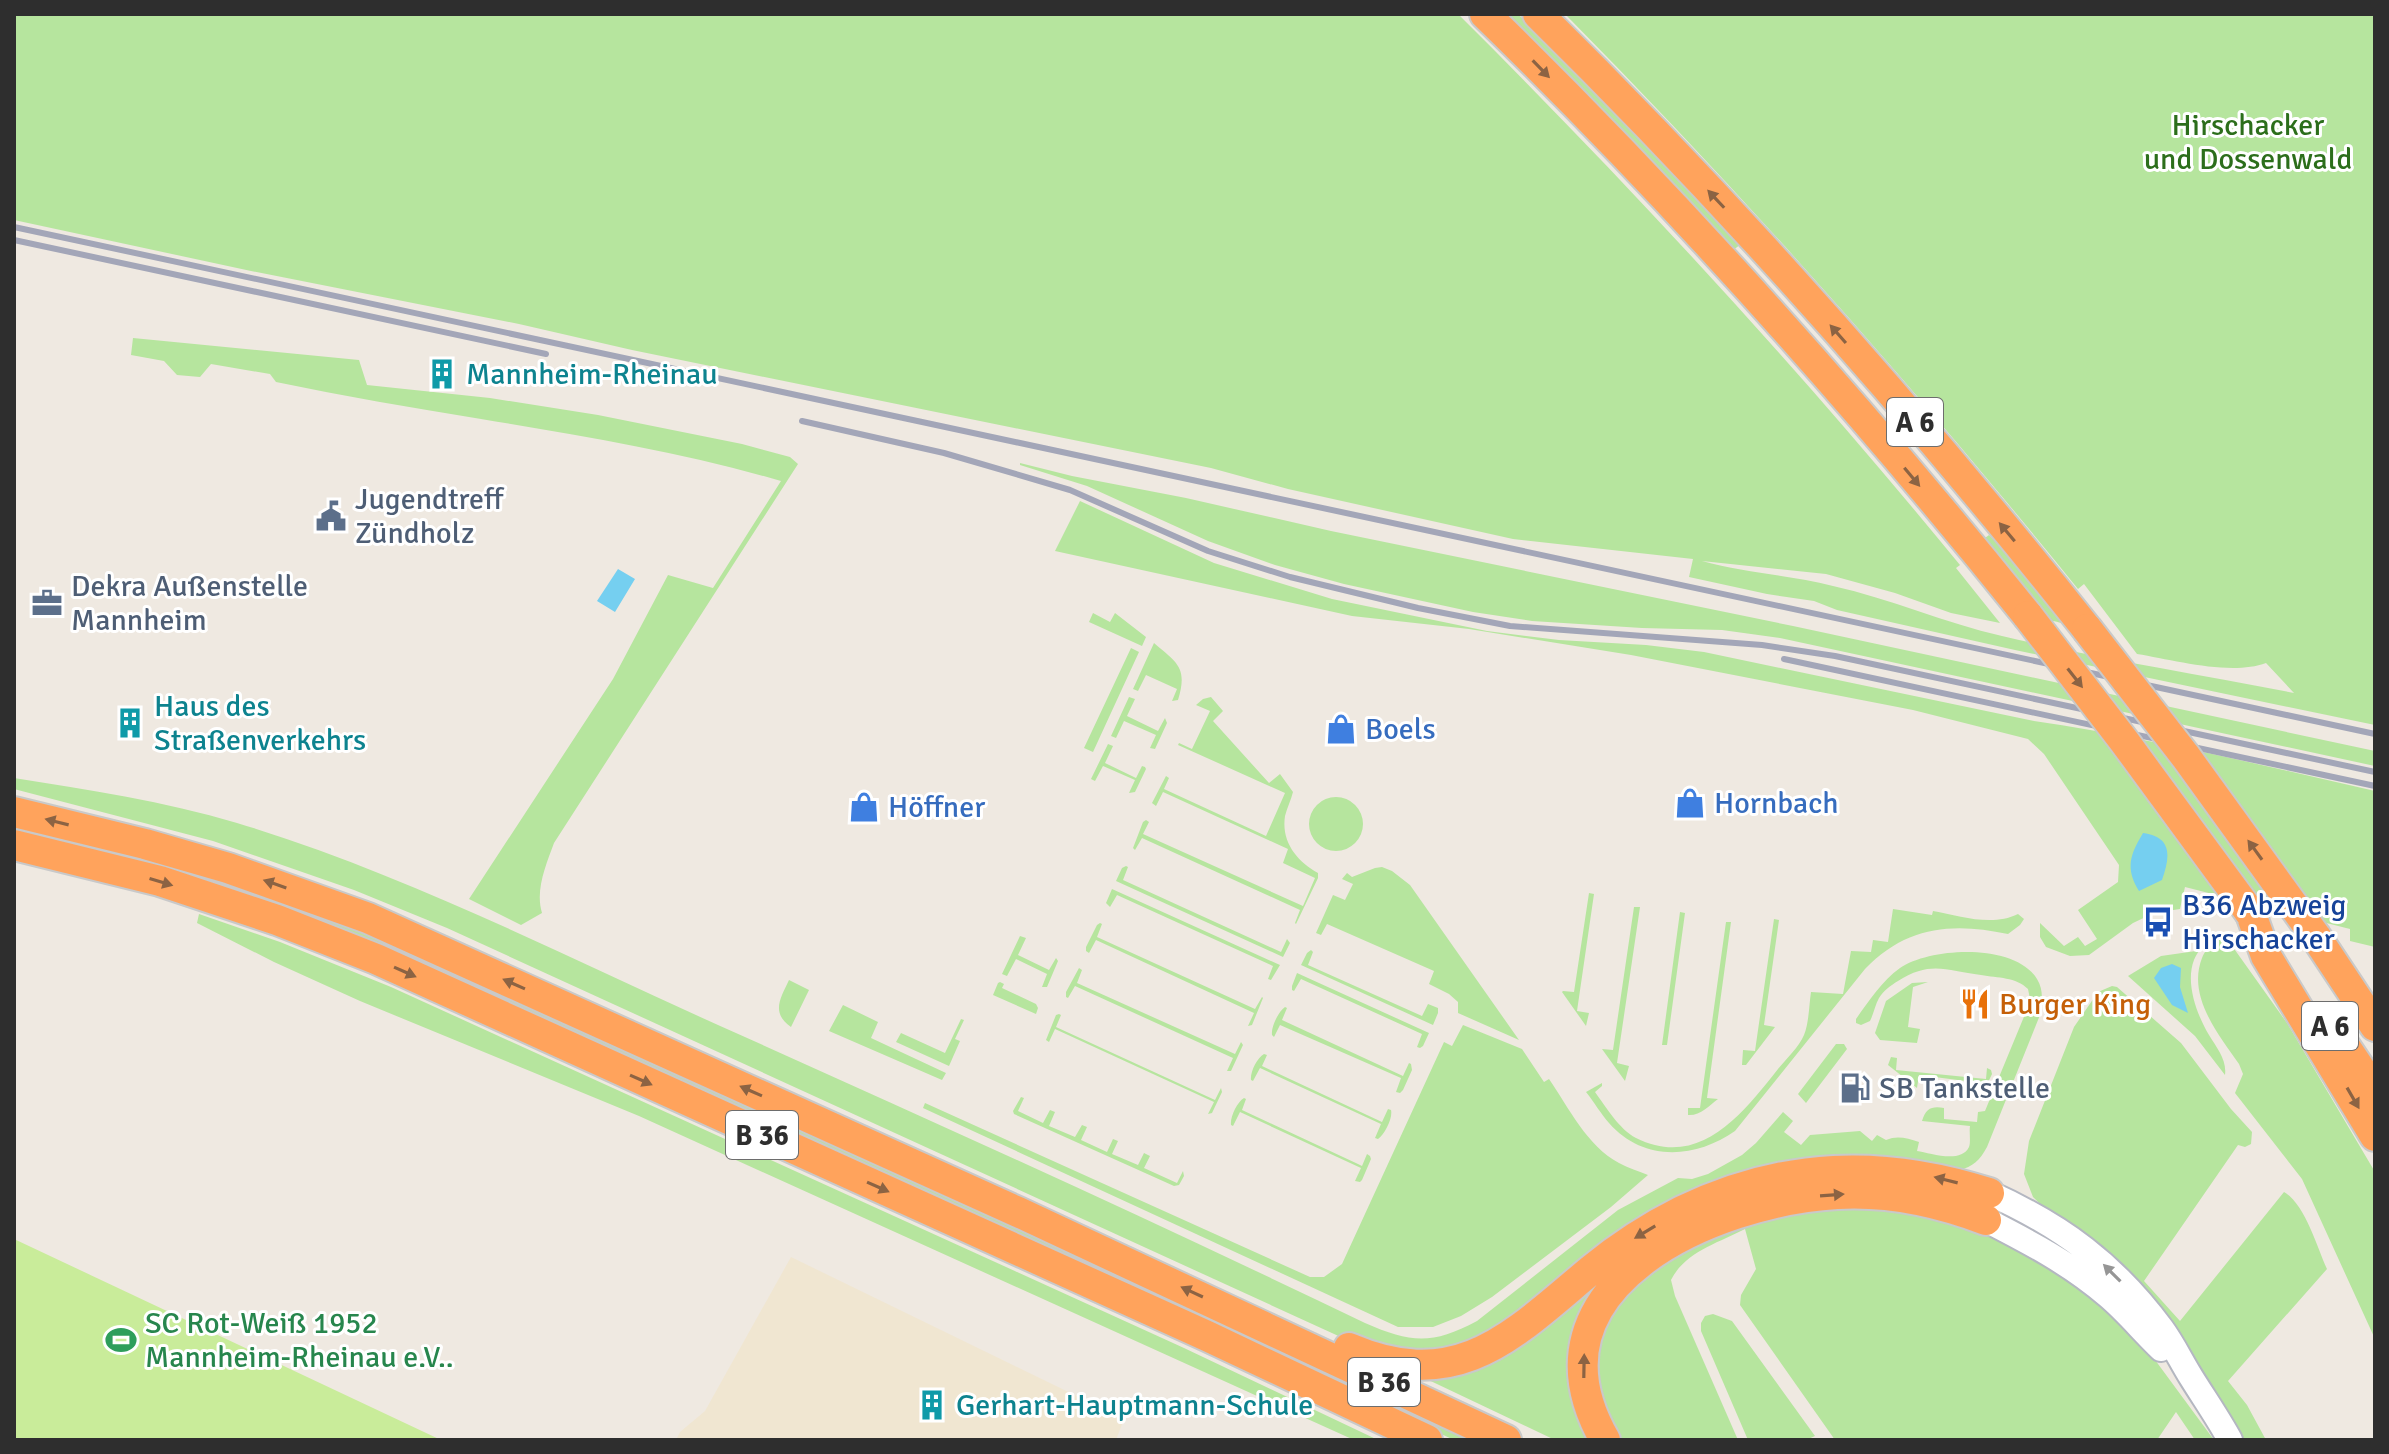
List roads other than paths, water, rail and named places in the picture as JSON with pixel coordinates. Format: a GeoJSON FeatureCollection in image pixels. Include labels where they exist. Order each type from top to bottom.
{"type":"FeatureCollection","features":[{"type":"Feature","properties":{"kind":"highway","name":"A 6"},"geometry":{"type":"LineString","coordinates":[[1485,14],[1525,52],[1719,257],[1844,396],[2028,616],[2251,914],[2276,958],[2375,1091]]}},
{"type":"Feature","properties":{"kind":"highway","name":"A 6"},"geometry":{"type":"LineString","coordinates":[[1538,14],[1810,302],[2087,629],[2246,837],[2375,1026]]}},
{"type":"Feature","properties":{"kind":"highway","name":"B 36"},"geometry":{"type":"LineString","coordinates":[[14,812],[228,868],[368,918],[1263,1325],[1506,1440]]}},
{"type":"Feature","properties":{"kind":"highway","name":"B 36"},"geometry":{"type":"LineString","coordinates":[[14,845],[160,881],[277,920],[376,959],[1192,1329],[1427,1440]]}},
{"type":"Feature","properties":{"kind":"highway"},"geometry":{"type":"LineString","coordinates":[[2276,958],[2375,1136]]}},
{"type":"Feature","properties":{"kind":"highway"},"geometry":{"type":"LineString","coordinates":[[1263,1325],[1327,1339],[1391,1362],[1413,1365],[1450,1361],[1473,1355],[1517,1332],[1634,1238],[1683,1211],[1747,1185],[1810,1172],[1872,1169],[1928,1176],[1987,1206]]}},
{"type":"Feature","properties":{"kind":"highway"},"geometry":{"type":"LineString","coordinates":[[1605,1440],[1595,1423],[1584,1387],[1585,1346],[1590,1327],[1598,1309],[1615,1286],[1632,1269],[1670,1243],[1715,1221],[1755,1207],[1799,1197],[1871,1194],[1958,1209],[1987,1206]]}},
{"type":"Feature","properties":{"kind":"main road"},"geometry":{"type":"LineString","coordinates":[[1987,1206],[2036,1214],[2102,1262],[2164,1331],[2230,1440]]}},
{"type":"Feature","properties":{"kind":"water"},"geometry":{"type":"Polygon","coordinates":[[[618,569],[635,579],[615,612],[597,601],[618,569]]]}},
{"type":"Feature","properties":{"kind":"water"},"geometry":{"type":"Polygon","coordinates":[[[2143,833],[2153,835],[2164,844],[2167,864],[2162,880],[2139,891],[2132,875],[2131,862],[2143,833]]]}},
{"type":"Feature","properties":{"kind":"water"},"geometry":{"type":"Polygon","coordinates":[[[2172,964],[2181,968],[2180,987],[2188,1013],[2172,1005],[2154,978],[2161,968],[2172,964]]]}},
{"type":"Feature","properties":{"kind":"railway"},"geometry":{"type":"LineString","coordinates":[[14,227],[2375,734]]}},
{"type":"Feature","properties":{"kind":"railway"},"geometry":{"type":"LineString","coordinates":[[14,240],[546,354]]}},
{"type":"Feature","properties":{"kind":"railway"},"geometry":{"type":"LineString","coordinates":[[802,421],[944,453],[1070,490],[1208,551],[1290,577],[1418,608],[1510,626],[1762,645],[1835,656],[2375,772]]}},
{"type":"Feature","properties":{"kind":"railway"},"geometry":{"type":"LineString","coordinates":[[1784,659],[2375,786]]}},
{"type":"Feature","properties":{"kind":"place","name":"Mannheim-Rheinau"},"geometry":{"type":"Point","coordinates":[442,374]}},
{"type":"Feature","properties":{"kind":"place","name":"Jugendtreff Zündholz"},"geometry":{"type":"Point","coordinates":[331,516]}},
{"type":"Feature","properties":{"kind":"place","name":"Dekra Außenstelle Mannheim"},"geometry":{"type":"Point","coordinates":[47,603]}},
{"type":"Feature","properties":{"kind":"place","name":"Haus des Straßenverkehrs"},"geometry":{"type":"Point","coordinates":[130,723]}},
{"type":"Feature","properties":{"kind":"place","name":"Boels"},"geometry":{"type":"Point","coordinates":[1341,729]}},
{"type":"Feature","properties":{"kind":"place","name":"Hornbach"},"geometry":{"type":"Point","coordinates":[1690,803]}},
{"type":"Feature","properties":{"kind":"place","name":"Höffner"},"geometry":{"type":"Point","coordinates":[864,807]}},
{"type":"Feature","properties":{"kind":"place","name":"B36 Abzweig Hirschacker"},"geometry":{"type":"Point","coordinates":[2158,922]}},
{"type":"Feature","properties":{"kind":"place","name":"Burger King"},"geometry":{"type":"Point","coordinates":[1975,1004]}},
{"type":"Feature","properties":{"kind":"place","name":"SB Tankstelle"},"geometry":{"type":"Point","coordinates":[1855,1088]}},
{"type":"Feature","properties":{"kind":"place","name":"SC Rot-Weiß 1952 Mannheim-Rheinau e.V.."},"geometry":{"type":"Point","coordinates":[121,1340]}},
{"type":"Feature","properties":{"kind":"place","name":"Gerhart-Hauptmann-Schule"},"geometry":{"type":"Point","coordinates":[932,1405]}},
{"type":"Feature","properties":{"kind":"park label","name":"Hirschacker und Dossenwald"},"geometry":{"type":"Point","coordinates":[2248,142]}}]}
